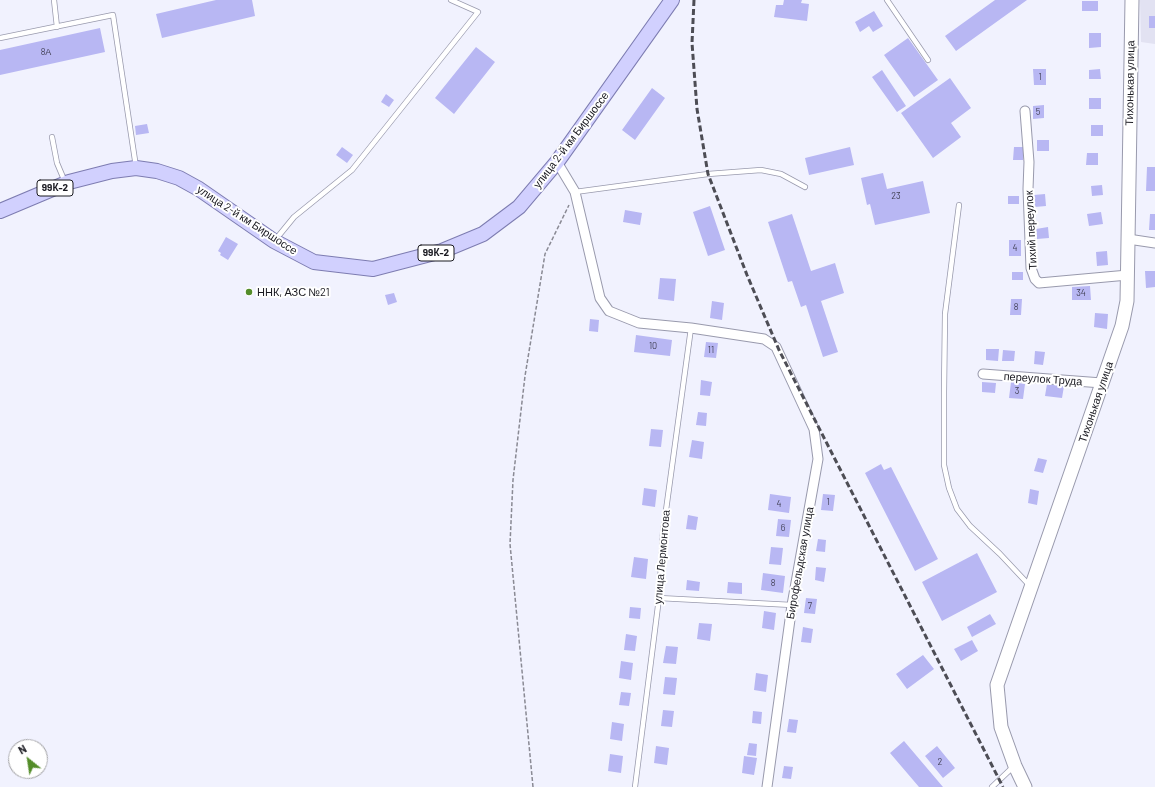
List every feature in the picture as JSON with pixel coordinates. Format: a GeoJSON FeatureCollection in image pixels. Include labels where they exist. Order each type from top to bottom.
{"type":"FeatureCollection","features":[{"type":"Feature","properties":{"kind":"main road","name":"улица 2-й км Биршоссе"},"geometry":{"type":"LineString","coordinates":[[66,184],[112,171],[136,168],[157,171],[179,178],[199,189],[274,241],[314,262],[373,269],[442,251],[483,234],[519,207],[557,162],[672,0]]}},
{"type":"Feature","properties":{"kind":"main road","name":"99К-2"},"geometry":{"type":"LineString","coordinates":[[0,210],[66,184]]}},
{"type":"Feature","properties":{"kind":"street","name":"Тихонькая улица"},"geometry":{"type":"LineString","coordinates":[[1025,787],[1014,766],[1001,727],[997,685],[1122,326],[1127,301],[1132,0]]}},
{"type":"Feature","properties":{"kind":"street","name":"Тихий переулок"},"geometry":{"type":"LineString","coordinates":[[1025,111],[1029,162],[1028,189],[1031,268],[1035,279],[1039,283],[1128,275]]}},
{"type":"Feature","properties":{"kind":"street"},"geometry":{"type":"LineString","coordinates":[[557,162],[575,192],[600,298],[609,310],[639,323],[692,328]]}},
{"type":"Feature","properties":{"kind":"street"},"geometry":{"type":"LineString","coordinates":[[1128,239],[1155,243]]}},
{"type":"Feature","properties":{"kind":"street","name":"Бирофельдская улица"},"geometry":{"type":"LineString","coordinates":[[692,328],[764,339],[776,347],[814,428],[818,459],[792,605],[767,787]]}},
{"type":"Feature","properties":{"kind":"street","name":"переулок Труда"},"geometry":{"type":"LineString","coordinates":[[984,374],[1102,383]]}},
{"type":"Feature","properties":{"kind":"lane"},"geometry":{"type":"LineString","coordinates":[[54,0],[57,27]]}},
{"type":"Feature","properties":{"kind":"lane"},"geometry":{"type":"LineString","coordinates":[[274,241],[294,217],[352,170],[478,12],[451,0]]}},
{"type":"Feature","properties":{"kind":"lane"},"geometry":{"type":"LineString","coordinates":[[887,0],[928,60]]}},
{"type":"Feature","properties":{"kind":"lane"},"geometry":{"type":"LineString","coordinates":[[0,38],[113,15],[136,168]]}},
{"type":"Feature","properties":{"kind":"lane"},"geometry":{"type":"LineString","coordinates":[[52,137],[57,163],[66,184]]}},
{"type":"Feature","properties":{"kind":"lane"},"geometry":{"type":"LineString","coordinates":[[575,192],[708,174],[760,170],[781,174],[805,186]]}},
{"type":"Feature","properties":{"kind":"lane"},"geometry":{"type":"LineString","coordinates":[[959,205],[945,314],[944,465],[949,488],[957,509],[970,526],[1000,554],[1031,588]]}},
{"type":"Feature","properties":{"kind":"lane","name":"улица Лермонтова"},"geometry":{"type":"LineString","coordinates":[[635,787],[659,598],[663,532],[692,328]]}},
{"type":"Feature","properties":{"kind":"lane"},"geometry":{"type":"LineString","coordinates":[[659,598],[792,605]]}},
{"type":"Feature","properties":{"kind":"lane"},"geometry":{"type":"LineString","coordinates":[[992,787],[1014,766]]}},
{"type":"Feature","properties":{"kind":"path"},"geometry":{"type":"LineString","coordinates":[[533,787],[510,544],[513,480],[525,376],[545,254],[575,192]]}},
{"type":"Feature","properties":{"kind":"shaded area"},"geometry":{"type":"Polygon","coordinates":[[[1140,0],[1155,0],[1155,44],[1141,42],[1140,0]]]}},
{"type":"Feature","properties":{"kind":"building"},"geometry":{"type":"Polygon","coordinates":[[[216,0],[252,0],[255,16],[162,38],[156,14],[216,0]]]}},
{"type":"Feature","properties":{"kind":"building"},"geometry":{"type":"Polygon","coordinates":[[[784,0],[802,0],[801,3],[809,4],[807,21],[774,17],[776,5],[783,5],[784,0]]]}},
{"type":"Feature","properties":{"kind":"building"},"geometry":{"type":"Polygon","coordinates":[[[995,0],[1027,0],[956,51],[945,36],[995,0]]]}},
{"type":"Feature","properties":{"kind":"building"},"geometry":{"type":"Polygon","coordinates":[[[1082,1],[1098,1],[1098,11],[1082,11],[1082,1]]]}},
{"type":"Feature","properties":{"kind":"building"},"geometry":{"type":"Polygon","coordinates":[[[874,11],[883,26],[873,32],[869,26],[860,32],[855,22],[874,11]]]}},
{"type":"Feature","properties":{"kind":"building"},"geometry":{"type":"Polygon","coordinates":[[[1149,16],[1155,16],[1155,28],[1149,28],[1149,16]]]}},
{"type":"Feature","properties":{"kind":"building"},"geometry":{"type":"Polygon","coordinates":[[[100,28],[105,52],[0,75],[0,50],[100,28]]]}},
{"type":"Feature","properties":{"kind":"building"},"geometry":{"type":"Polygon","coordinates":[[[1089,33],[1101,33],[1101,47],[1089,48],[1089,33]]]}},
{"type":"Feature","properties":{"kind":"building"},"geometry":{"type":"Polygon","coordinates":[[[908,38],[938,80],[914,97],[884,55],[908,38]]]}},
{"type":"Feature","properties":{"kind":"building"},"geometry":{"type":"Polygon","coordinates":[[[476,47],[495,62],[454,114],[435,98],[476,47]]]}},
{"type":"Feature","properties":{"kind":"building"},"geometry":{"type":"Polygon","coordinates":[[[1033,69],[1046,69],[1046,85],[1034,85],[1033,69]]]}},
{"type":"Feature","properties":{"kind":"building"},"geometry":{"type":"Polygon","coordinates":[[[1100,69],[1101,79],[1089,79],[1089,70],[1100,69]]]}},
{"type":"Feature","properties":{"kind":"building"},"geometry":{"type":"Polygon","coordinates":[[[882,70],[906,106],[897,112],[872,77],[882,70]]]}},
{"type":"Feature","properties":{"kind":"building"},"geometry":{"type":"Polygon","coordinates":[[[950,78],[971,108],[951,123],[961,137],[933,158],[901,113],[950,78]]]}},
{"type":"Feature","properties":{"kind":"building"},"geometry":{"type":"Polygon","coordinates":[[[652,88],[665,98],[635,140],[622,130],[652,88]]]}},
{"type":"Feature","properties":{"kind":"building"},"geometry":{"type":"Polygon","coordinates":[[[386,94],[394,100],[389,107],[381,102],[386,94]]]}},
{"type":"Feature","properties":{"kind":"building"},"geometry":{"type":"Polygon","coordinates":[[[1089,98],[1101,98],[1101,109],[1089,109],[1089,98]]]}},
{"type":"Feature","properties":{"kind":"building"},"geometry":{"type":"Polygon","coordinates":[[[1044,105],[1044,118],[1033,119],[1033,106],[1044,105]]]}},
{"type":"Feature","properties":{"kind":"building"},"geometry":{"type":"Polygon","coordinates":[[[147,124],[149,133],[136,135],[135,126],[147,124]]]}},
{"type":"Feature","properties":{"kind":"building"},"geometry":{"type":"Polygon","coordinates":[[[1091,125],[1103,125],[1103,136],[1091,136],[1091,125]]]}},
{"type":"Feature","properties":{"kind":"building"},"geometry":{"type":"Polygon","coordinates":[[[1037,140],[1049,140],[1049,151],[1037,151],[1037,140]]]}},
{"type":"Feature","properties":{"kind":"building"},"geometry":{"type":"Polygon","coordinates":[[[342,147],[353,155],[347,163],[336,155],[342,147]]]}},
{"type":"Feature","properties":{"kind":"building"},"geometry":{"type":"Polygon","coordinates":[[[850,147],[854,165],[809,175],[805,158],[850,147]]]}},
{"type":"Feature","properties":{"kind":"building"},"geometry":{"type":"Polygon","coordinates":[[[1014,147],[1024,147],[1023,160],[1013,160],[1014,147]]]}},
{"type":"Feature","properties":{"kind":"building"},"geometry":{"type":"Polygon","coordinates":[[[1087,153],[1098,153],[1098,165],[1086,165],[1087,153]]]}},
{"type":"Feature","properties":{"kind":"building"},"geometry":{"type":"Polygon","coordinates":[[[1147,167],[1155,167],[1155,191],[1146,191],[1147,167]]]}},
{"type":"Feature","properties":{"kind":"building"},"geometry":{"type":"Polygon","coordinates":[[[883,173],[887,189],[923,181],[930,213],[875,225],[870,204],[867,205],[861,178],[883,173]]]}},
{"type":"Feature","properties":{"kind":"building"},"geometry":{"type":"Polygon","coordinates":[[[1102,185],[1103,195],[1092,196],[1091,186],[1102,185]]]}},
{"type":"Feature","properties":{"kind":"building"},"geometry":{"type":"Polygon","coordinates":[[[1045,194],[1046,206],[1035,207],[1034,195],[1045,194]]]}},
{"type":"Feature","properties":{"kind":"building"},"geometry":{"type":"Polygon","coordinates":[[[1008,196],[1019,196],[1019,204],[1008,204],[1008,196]]]}},
{"type":"Feature","properties":{"kind":"building"},"geometry":{"type":"Polygon","coordinates":[[[710,206],[725,250],[708,256],[693,212],[710,206]]]}},
{"type":"Feature","properties":{"kind":"building"},"geometry":{"type":"Polygon","coordinates":[[[625,210],[642,213],[640,225],[623,222],[625,210]]]}},
{"type":"Feature","properties":{"kind":"building"},"geometry":{"type":"Polygon","coordinates":[[[1101,212],[1103,224],[1089,226],[1087,214],[1101,212]]]}},
{"type":"Feature","properties":{"kind":"building"},"geometry":{"type":"Polygon","coordinates":[[[792,214],[811,271],[835,263],[844,293],[821,301],[838,352],[823,357],[806,305],[801,307],[792,281],[788,282],[768,222],[792,214]]]}},
{"type":"Feature","properties":{"kind":"building"},"geometry":{"type":"Polygon","coordinates":[[[1150,214],[1155,214],[1155,230],[1149,230],[1150,214]]]}},
{"type":"Feature","properties":{"kind":"building"},"geometry":{"type":"Polygon","coordinates":[[[1048,227],[1049,238],[1037,239],[1036,229],[1048,227]]]}},
{"type":"Feature","properties":{"kind":"building"},"geometry":{"type":"Polygon","coordinates":[[[226,237],[238,244],[228,260],[220,255],[221,253],[218,251],[226,237]]]}},
{"type":"Feature","properties":{"kind":"building"},"geometry":{"type":"Polygon","coordinates":[[[1009,240],[1021,240],[1021,256],[1009,256],[1009,240]]]}},
{"type":"Feature","properties":{"kind":"building"},"geometry":{"type":"Polygon","coordinates":[[[1107,251],[1108,265],[1097,266],[1096,252],[1107,251]]]}},
{"type":"Feature","properties":{"kind":"building"},"geometry":{"type":"Polygon","coordinates":[[[1145,271],[1155,271],[1155,287],[1146,288],[1145,271]]]}},
{"type":"Feature","properties":{"kind":"building"},"geometry":{"type":"Polygon","coordinates":[[[1012,272],[1023,272],[1023,280],[1012,280],[1012,272]]]}},
{"type":"Feature","properties":{"kind":"building"},"geometry":{"type":"Polygon","coordinates":[[[660,278],[676,279],[674,301],[658,299],[660,278]]]}},
{"type":"Feature","properties":{"kind":"building"},"geometry":{"type":"Polygon","coordinates":[[[1090,286],[1091,300],[1072,300],[1072,287],[1090,286]]]}},
{"type":"Feature","properties":{"kind":"building"},"geometry":{"type":"Polygon","coordinates":[[[394,293],[397,302],[388,305],[385,295],[394,293]]]}},
{"type":"Feature","properties":{"kind":"building"},"geometry":{"type":"Polygon","coordinates":[[[1011,299],[1022,299],[1021,315],[1010,315],[1011,299]]]}},
{"type":"Feature","properties":{"kind":"building"},"geometry":{"type":"Polygon","coordinates":[[[712,301],[724,303],[722,320],[710,318],[712,301]]]}},
{"type":"Feature","properties":{"kind":"building"},"geometry":{"type":"Polygon","coordinates":[[[1095,313],[1108,314],[1107,329],[1094,327],[1095,313]]]}},
{"type":"Feature","properties":{"kind":"building"},"geometry":{"type":"Polygon","coordinates":[[[590,319],[599,320],[598,332],[589,331],[590,319]]]}},
{"type":"Feature","properties":{"kind":"building"},"geometry":{"type":"Polygon","coordinates":[[[636,335],[672,340],[670,356],[634,352],[636,335]]]}},
{"type":"Feature","properties":{"kind":"building"},"geometry":{"type":"Polygon","coordinates":[[[706,342],[718,343],[716,358],[704,357],[706,342]]]}},
{"type":"Feature","properties":{"kind":"building"},"geometry":{"type":"Polygon","coordinates":[[[986,349],[999,349],[998,361],[986,360],[986,349]]]}},
{"type":"Feature","properties":{"kind":"building"},"geometry":{"type":"Polygon","coordinates":[[[1003,350],[1015,351],[1014,361],[1002,361],[1003,350]]]}},
{"type":"Feature","properties":{"kind":"building"},"geometry":{"type":"Polygon","coordinates":[[[1035,351],[1045,352],[1043,365],[1034,364],[1035,351]]]}},
{"type":"Feature","properties":{"kind":"building"},"geometry":{"type":"Polygon","coordinates":[[[701,380],[712,382],[710,396],[700,395],[701,380]]]}},
{"type":"Feature","properties":{"kind":"building"},"geometry":{"type":"Polygon","coordinates":[[[982,382],[996,383],[995,393],[982,392],[982,382]]]}},
{"type":"Feature","properties":{"kind":"building"},"geometry":{"type":"Polygon","coordinates":[[[1011,382],[1025,384],[1023,399],[1009,398],[1011,382]]]}},
{"type":"Feature","properties":{"kind":"building"},"geometry":{"type":"Polygon","coordinates":[[[1047,384],[1064,386],[1062,398],[1045,396],[1047,384]]]}},
{"type":"Feature","properties":{"kind":"building"},"geometry":{"type":"Polygon","coordinates":[[[698,412],[707,413],[706,426],[696,425],[698,412]]]}},
{"type":"Feature","properties":{"kind":"building"},"geometry":{"type":"Polygon","coordinates":[[[651,429],[663,430],[661,447],[649,446],[651,429]]]}},
{"type":"Feature","properties":{"kind":"building"},"geometry":{"type":"Polygon","coordinates":[[[692,440],[704,442],[702,459],[689,457],[692,440]]]}},
{"type":"Feature","properties":{"kind":"building"},"geometry":{"type":"Polygon","coordinates":[[[1038,458],[1047,460],[1043,473],[1034,471],[1038,458]]]}},
{"type":"Feature","properties":{"kind":"building"},"geometry":{"type":"Polygon","coordinates":[[[881,464],[884,470],[891,467],[938,559],[915,571],[865,473],[881,464]]]}},
{"type":"Feature","properties":{"kind":"building"},"geometry":{"type":"Polygon","coordinates":[[[644,488],[657,490],[655,507],[642,505],[644,488]]]}},
{"type":"Feature","properties":{"kind":"building"},"geometry":{"type":"Polygon","coordinates":[[[1030,489],[1039,491],[1037,505],[1028,503],[1030,489]]]}},
{"type":"Feature","properties":{"kind":"building"},"geometry":{"type":"Polygon","coordinates":[[[770,494],[791,497],[789,513],[768,510],[770,494]]]}},
{"type":"Feature","properties":{"kind":"building"},"geometry":{"type":"Polygon","coordinates":[[[823,494],[835,495],[833,511],[821,510],[823,494]]]}},
{"type":"Feature","properties":{"kind":"building"},"geometry":{"type":"Polygon","coordinates":[[[688,515],[698,517],[696,530],[686,529],[688,515]]]}},
{"type":"Feature","properties":{"kind":"building"},"geometry":{"type":"Polygon","coordinates":[[[778,519],[791,520],[789,537],[776,536],[778,519]]]}},
{"type":"Feature","properties":{"kind":"building"},"geometry":{"type":"Polygon","coordinates":[[[818,539],[826,540],[825,552],[816,551],[818,539]]]}},
{"type":"Feature","properties":{"kind":"building"},"geometry":{"type":"Polygon","coordinates":[[[771,547],[783,548],[781,565],[769,564],[771,547]]]}},
{"type":"Feature","properties":{"kind":"building"},"geometry":{"type":"Polygon","coordinates":[[[977,553],[997,592],[942,621],[922,582],[977,553]]]}},
{"type":"Feature","properties":{"kind":"building"},"geometry":{"type":"Polygon","coordinates":[[[634,557],[648,559],[646,579],[631,577],[634,557]]]}},
{"type":"Feature","properties":{"kind":"building"},"geometry":{"type":"Polygon","coordinates":[[[816,567],[826,568],[824,582],[815,580],[816,567]]]}},
{"type":"Feature","properties":{"kind":"building"},"geometry":{"type":"Polygon","coordinates":[[[763,573],[785,576],[783,593],[761,590],[763,573]]]}},
{"type":"Feature","properties":{"kind":"building"},"geometry":{"type":"Polygon","coordinates":[[[687,580],[700,582],[699,591],[686,590],[687,580]]]}},
{"type":"Feature","properties":{"kind":"building"},"geometry":{"type":"Polygon","coordinates":[[[728,582],[742,583],[742,594],[727,593],[728,582]]]}},
{"type":"Feature","properties":{"kind":"building"},"geometry":{"type":"Polygon","coordinates":[[[806,598],[817,599],[815,614],[804,613],[806,598]]]}},
{"type":"Feature","properties":{"kind":"building"},"geometry":{"type":"Polygon","coordinates":[[[630,607],[641,608],[640,619],[629,618],[630,607]]]}},
{"type":"Feature","properties":{"kind":"building"},"geometry":{"type":"Polygon","coordinates":[[[764,611],[776,613],[774,630],[762,628],[764,611]]]}},
{"type":"Feature","properties":{"kind":"building"},"geometry":{"type":"Polygon","coordinates":[[[990,614],[996,624],[972,637],[967,627],[990,614]]]}},
{"type":"Feature","properties":{"kind":"building"},"geometry":{"type":"Polygon","coordinates":[[[699,623],[712,624],[710,641],[697,639],[699,623]]]}},
{"type":"Feature","properties":{"kind":"building"},"geometry":{"type":"Polygon","coordinates":[[[803,627],[813,629],[811,643],[801,642],[803,627]]]}},
{"type":"Feature","properties":{"kind":"building"},"geometry":{"type":"Polygon","coordinates":[[[626,634],[637,636],[635,651],[624,650],[626,634]]]}},
{"type":"Feature","properties":{"kind":"building"},"geometry":{"type":"Polygon","coordinates":[[[972,640],[978,651],[961,661],[954,649],[972,640]]]}},
{"type":"Feature","properties":{"kind":"building"},"geometry":{"type":"Polygon","coordinates":[[[666,646],[678,647],[676,664],[663,663],[666,646]]]}},
{"type":"Feature","properties":{"kind":"building"},"geometry":{"type":"Polygon","coordinates":[[[923,655],[934,669],[907,689],[896,674],[923,655]]]}},
{"type":"Feature","properties":{"kind":"building"},"geometry":{"type":"Polygon","coordinates":[[[621,661],[633,663],[631,680],[619,678],[621,661]]]}},
{"type":"Feature","properties":{"kind":"building"},"geometry":{"type":"Polygon","coordinates":[[[756,673],[768,675],[766,692],[754,690],[756,673]]]}},
{"type":"Feature","properties":{"kind":"building"},"geometry":{"type":"Polygon","coordinates":[[[665,677],[677,678],[675,695],[663,694],[665,677]]]}},
{"type":"Feature","properties":{"kind":"building"},"geometry":{"type":"Polygon","coordinates":[[[621,692],[631,693],[629,706],[619,705],[621,692]]]}},
{"type":"Feature","properties":{"kind":"building"},"geometry":{"type":"Polygon","coordinates":[[[663,710],[674,711],[672,727],[661,726],[663,710]]]}},
{"type":"Feature","properties":{"kind":"building"},"geometry":{"type":"Polygon","coordinates":[[[753,711],[762,712],[761,724],[752,723],[753,711]]]}},
{"type":"Feature","properties":{"kind":"building"},"geometry":{"type":"Polygon","coordinates":[[[789,719],[798,720],[796,733],[787,732],[789,719]]]}},
{"type":"Feature","properties":{"kind":"building"},"geometry":{"type":"Polygon","coordinates":[[[612,722],[624,724],[622,741],[610,739],[612,722]]]}},
{"type":"Feature","properties":{"kind":"building"},"geometry":{"type":"Polygon","coordinates":[[[904,741],[943,787],[919,787],[890,753],[904,741]]]}},
{"type":"Feature","properties":{"kind":"building"},"geometry":{"type":"Polygon","coordinates":[[[749,743],[757,744],[756,756],[747,755],[749,743]]]}},
{"type":"Feature","properties":{"kind":"building"},"geometry":{"type":"Polygon","coordinates":[[[656,746],[669,748],[667,765],[654,763],[656,746]]]}},
{"type":"Feature","properties":{"kind":"building"},"geometry":{"type":"Polygon","coordinates":[[[937,746],[955,768],[943,778],[925,756],[937,746]]]}},
{"type":"Feature","properties":{"kind":"building"},"geometry":{"type":"Polygon","coordinates":[[[610,754],[623,756],[621,773],[608,771],[610,754]]]}},
{"type":"Feature","properties":{"kind":"building"},"geometry":{"type":"Polygon","coordinates":[[[744,756],[757,758],[754,775],[742,773],[744,756]]]}},
{"type":"Feature","properties":{"kind":"building"},"geometry":{"type":"Polygon","coordinates":[[[784,766],[793,767],[791,779],[782,778],[784,766]]]}},
{"type":"Feature","properties":{"kind":"railway"},"geometry":{"type":"LineString","coordinates":[[694,0],[692,43],[697,109],[708,174],[747,275],[779,350],[1003,787]]}},
{"type":"Feature","properties":{"kind":"place","name":"ННК, АЗС №21"},"geometry":{"type":"Point","coordinates":[249,292]}}]}
